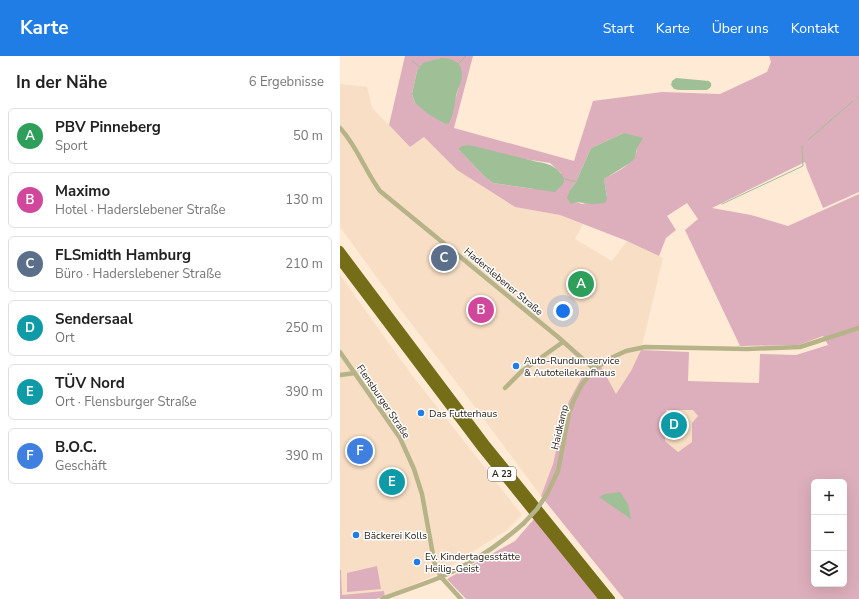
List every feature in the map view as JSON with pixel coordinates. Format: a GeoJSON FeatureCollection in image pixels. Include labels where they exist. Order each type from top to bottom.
{"type":"FeatureCollection","features":[{"type":"Feature","properties":{"kind":"highway","name":"A 23"},"geometry":{"type":"LineString","coordinates":[[340,250],[485,443],[611,599]]}},
{"type":"Feature","properties":{"kind":"highway","name":"A 23"},"geometry":{"type":"LineString","coordinates":[[340,261],[482,449],[603,599]]}},
{"type":"Feature","properties":{"kind":"street","name":"Haderslebener Straße"},"geometry":{"type":"LineString","coordinates":[[340,128],[349,139],[373,182],[380,190],[594,369]]}},
{"type":"Feature","properties":{"kind":"street","name":"Haidkamp"},"geometry":{"type":"LineString","coordinates":[[382,599],[441,577],[462,567],[510,535],[524,523],[547,494],[558,471],[570,413],[574,400],[581,386],[594,369],[613,357],[641,347],[747,349],[800,346],[859,328]]}},
{"type":"Feature","properties":{"kind":"street"},"geometry":{"type":"LineString","coordinates":[[505,388],[522,371],[563,342]]}},
{"type":"Feature","properties":{"kind":"street","name":"Flensburger Straße"},"geometry":{"type":"LineString","coordinates":[[340,352],[400,438],[414,469],[422,494],[435,566],[441,577]]}},
{"type":"Feature","properties":{"kind":"street"},"geometry":{"type":"LineString","coordinates":[[340,375],[355,373]]}},
{"type":"Feature","properties":{"kind":"street"},"geometry":{"type":"LineString","coordinates":[[441,577],[461,599]]}},
{"type":"Feature","properties":{"kind":"shaded area"},"geometry":{"type":"Polygon","coordinates":[[[405,56],[473,56],[454,128],[574,161],[593,101],[662,92],[720,94],[767,72],[771,62],[769,56],[859,56],[859,192],[823,208],[805,162],[712,208],[751,215],[788,226],[859,194],[859,599],[624,599],[541,496],[553,464],[561,427],[569,401],[582,377],[598,361],[616,394],[631,371],[641,350],[689,352],[688,381],[759,383],[760,354],[796,355],[828,345],[823,336],[799,345],[740,346],[685,230],[698,219],[687,203],[667,216],[676,230],[666,238],[659,256],[627,241],[560,215],[515,207],[457,170],[424,137],[410,147],[389,125],[405,56]],[[440,58],[432,61],[417,71],[412,94],[415,103],[445,124],[457,94],[462,75],[440,58]],[[624,133],[591,148],[576,182],[570,190],[576,202],[582,204],[607,198],[604,179],[625,167],[636,154],[637,148],[624,133]],[[458,149],[485,177],[493,183],[534,189],[561,173],[550,163],[458,149]],[[666,410],[665,441],[678,452],[692,442],[692,423],[698,416],[693,410],[666,410]]]}},
{"type":"Feature","properties":{"kind":"shaded area"},"geometry":{"type":"Polygon","coordinates":[[[440,58],[455,61],[462,70],[461,82],[456,96],[454,110],[449,123],[445,124],[427,113],[415,103],[412,94],[417,71],[423,63],[440,58]]]}},
{"type":"Feature","properties":{"kind":"shaded area"},"geometry":{"type":"Polygon","coordinates":[[[676,78],[709,81],[711,86],[707,90],[674,89],[671,85],[672,81],[676,78]]]}},
{"type":"Feature","properties":{"kind":"shaded area"},"geometry":{"type":"Polygon","coordinates":[[[340,84],[367,87],[372,108],[410,147],[424,137],[457,170],[515,207],[560,215],[583,224],[575,239],[612,261],[627,241],[663,258],[641,350],[631,371],[616,394],[598,362],[582,377],[569,401],[561,427],[552,467],[541,496],[340,227],[340,84]]]}},
{"type":"Feature","properties":{"kind":"shaded area"},"geometry":{"type":"Polygon","coordinates":[[[624,133],[643,138],[637,148],[635,158],[630,163],[604,179],[607,198],[605,203],[592,204],[576,202],[571,204],[567,198],[591,148],[624,133]]]}},
{"type":"Feature","properties":{"kind":"shaded area"},"geometry":{"type":"Polygon","coordinates":[[[469,145],[551,165],[562,175],[564,179],[563,184],[555,192],[493,183],[485,177],[458,149],[462,146],[469,145]]]}},
{"type":"Feature","properties":{"kind":"shaded area"},"geometry":{"type":"Polygon","coordinates":[[[340,275],[411,374],[522,515],[507,530],[436,575],[385,596],[385,591],[342,595],[340,570],[340,275]]]}},
{"type":"Feature","properties":{"kind":"shaded area"},"geometry":{"type":"Polygon","coordinates":[[[666,410],[693,410],[698,416],[692,423],[692,442],[677,452],[665,441],[666,410]]]}},
{"type":"Feature","properties":{"kind":"shaded area"},"geometry":{"type":"Polygon","coordinates":[[[620,492],[628,504],[631,519],[599,497],[605,494],[620,492]]]}},
{"type":"Feature","properties":{"kind":"shaded area"},"geometry":{"type":"Polygon","coordinates":[[[534,519],[598,599],[466,599],[447,579],[515,541],[534,519]]]}},
{"type":"Feature","properties":{"kind":"shaded area"},"geometry":{"type":"Polygon","coordinates":[[[377,566],[381,589],[347,592],[347,573],[377,566]]]}},
{"type":"Feature","properties":{"kind":"shaded area"},"geometry":{"type":"Polygon","coordinates":[[[340,570],[342,595],[384,591],[385,596],[376,599],[340,599],[340,570]]]}},
{"type":"Feature","properties":{"kind":"waterway"},"geometry":{"type":"LineString","coordinates":[[458,64],[466,56]]}},
{"type":"Feature","properties":{"kind":"waterway"},"geometry":{"type":"LineString","coordinates":[[412,61],[420,67]]}},
{"type":"Feature","properties":{"kind":"waterway"},"geometry":{"type":"LineString","coordinates":[[808,140],[853,101]]}},
{"type":"Feature","properties":{"kind":"waterway"},"geometry":{"type":"LineString","coordinates":[[722,204],[803,166],[802,146]]}},
{"type":"Feature","properties":{"kind":"waterway"},"geometry":{"type":"LineString","coordinates":[[565,179],[576,182]]}},
{"type":"Feature","properties":{"kind":"place","name":"FLSmidth Hamburg"},"geometry":{"type":"Point","coordinates":[444,258]}},
{"type":"Feature","properties":{"kind":"place","name":"PBV Pinneberg"},"geometry":{"type":"Point","coordinates":[581,284]}},
{"type":"Feature","properties":{"kind":"place","name":"Maximo"},"geometry":{"type":"Point","coordinates":[481,310]}},
{"type":"Feature","properties":{"kind":"place","name":"Auto-Rundumservice & Autoteilekaufhaus"},"geometry":{"type":"Point","coordinates":[516,366]}},
{"type":"Feature","properties":{"kind":"place","name":"Das Futterhaus"},"geometry":{"type":"Point","coordinates":[421,413]}},
{"type":"Feature","properties":{"kind":"place","name":"Sendersaal"},"geometry":{"type":"Point","coordinates":[674,425]}},
{"type":"Feature","properties":{"kind":"place","name":"B.O.C."},"geometry":{"type":"Point","coordinates":[360,451]}},
{"type":"Feature","properties":{"kind":"place","name":"TÜV Nord"},"geometry":{"type":"Point","coordinates":[392,482]}},
{"type":"Feature","properties":{"kind":"place","name":"Bäckerei Kolls"},"geometry":{"type":"Point","coordinates":[356,535]}},
{"type":"Feature","properties":{"kind":"place","name":"Ev. Kindertagesstätte Heilig-Geist"},"geometry":{"type":"Point","coordinates":[417,562]}}]}
